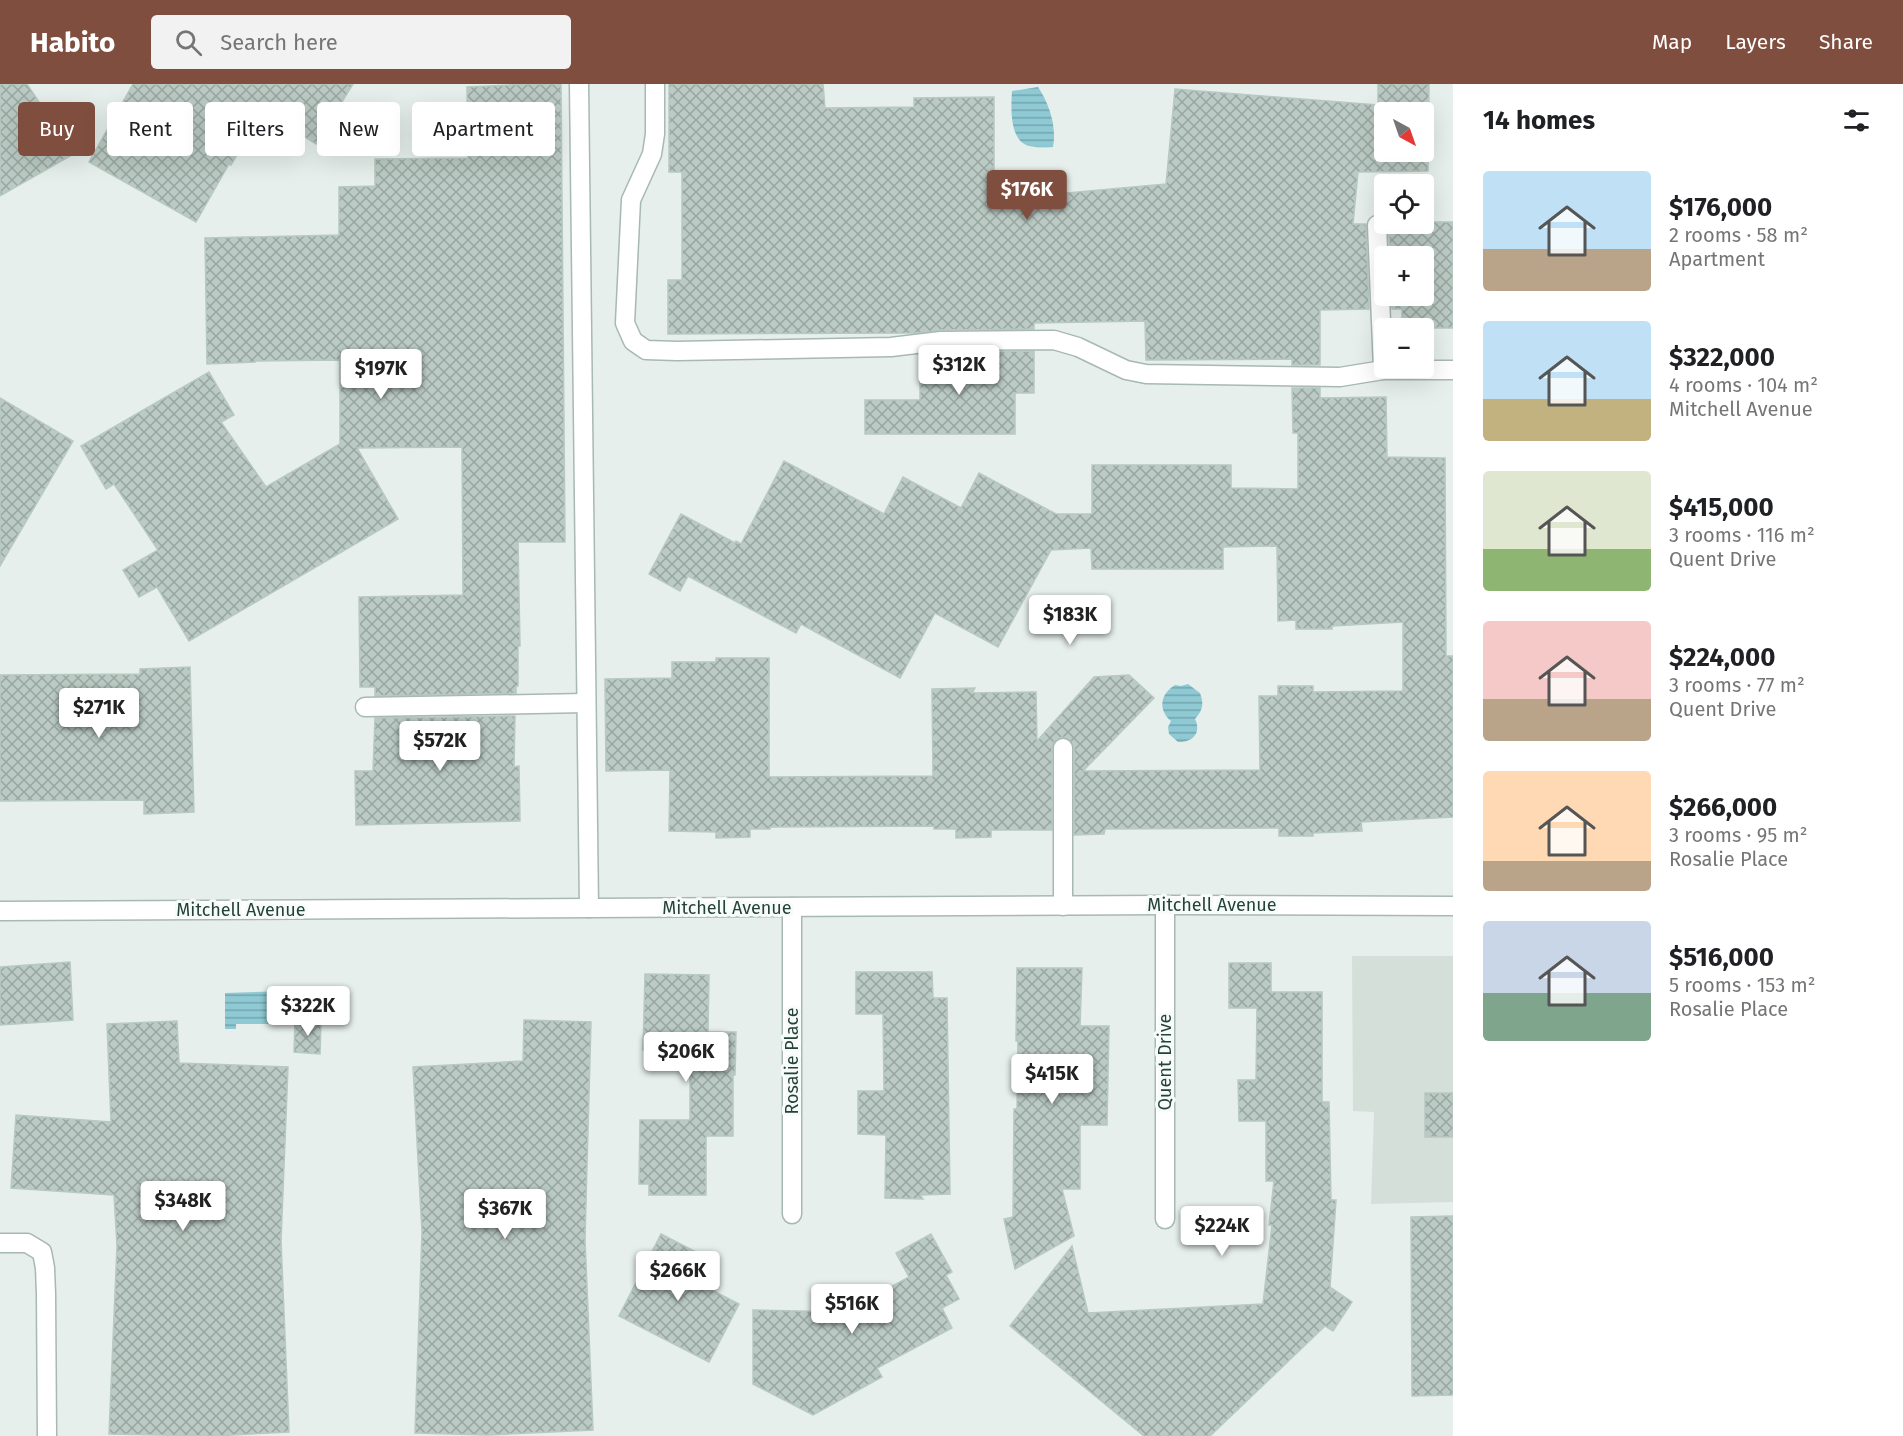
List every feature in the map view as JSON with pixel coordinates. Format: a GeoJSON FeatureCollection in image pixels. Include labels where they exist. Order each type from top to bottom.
{"type":"FeatureCollection","features":[{"type":"Feature","properties":{"kind":"street"},"geometry":{"type":"LineString","coordinates":[[579,84],[589,908]]}},
{"type":"Feature","properties":{"kind":"street"},"geometry":{"type":"LineString","coordinates":[[655,84],[655,134],[651,154],[631,200],[625,323],[633,341],[646,350],[891,347],[941,341],[1054,340],[1078,347],[1126,370],[1146,374],[1340,376],[1374,371]]}},
{"type":"Feature","properties":{"kind":"street"},"geometry":{"type":"LineString","coordinates":[[1377,234],[1381,318]]}},
{"type":"Feature","properties":{"kind":"street"},"geometry":{"type":"LineString","coordinates":[[1434,370],[1453,370]]}},
{"type":"Feature","properties":{"kind":"street"},"geometry":{"type":"LineString","coordinates":[[365,707],[586,703]]}},
{"type":"Feature","properties":{"kind":"street"},"geometry":{"type":"LineString","coordinates":[[1062,906],[1063,748]]}},
{"type":"Feature","properties":{"kind":"street","name":"Mitchell Avenue"},"geometry":{"type":"LineString","coordinates":[[0,911],[1165,905],[1453,906]]}},
{"type":"Feature","properties":{"kind":"street","name":"Quent Drive"},"geometry":{"type":"LineString","coordinates":[[1165,905],[1165,1220]]}},
{"type":"Feature","properties":{"kind":"street","name":"Rosalie Place"},"geometry":{"type":"LineString","coordinates":[[792,907],[792,1214]]}},
{"type":"Feature","properties":{"kind":"street"},"geometry":{"type":"LineString","coordinates":[[0,1243],[27,1243],[42,1252],[46,1294],[47,1436]]}},
{"type":"Feature","properties":{"kind":"shaded area"},"geometry":{"type":"Polygon","coordinates":[[[1352,956],[1453,956],[1453,1202],[1371,1204],[1374,1112],[1353,1111],[1352,956]]]}},
{"type":"Feature","properties":{"kind":"water"},"geometry":{"type":"Polygon","coordinates":[[[1038,87],[1046,100],[1051,116],[1054,131],[1053,147],[1029,146],[1022,143],[1013,123],[1012,91],[1038,87]]]}},
{"type":"Feature","properties":{"kind":"water"},"geometry":{"type":"Polygon","coordinates":[[[1188,684],[1200,693],[1202,707],[1195,719],[1197,729],[1194,736],[1188,741],[1178,742],[1169,734],[1168,727],[1171,721],[1164,712],[1162,702],[1166,693],[1175,685],[1188,684]]]}},
{"type":"Feature","properties":{"kind":"water"},"geometry":{"type":"Polygon","coordinates":[[[287,991],[288,1024],[236,1024],[236,1029],[225,1029],[225,993],[287,991]]]}},
{"type":"Feature","properties":{"kind":"building"},"geometry":{"type":"Polygon","coordinates":[[[0,84],[27,84],[39,102],[18,102],[18,156],[70,156],[0,196],[0,84]]]}},
{"type":"Feature","properties":{"kind":"building"},"geometry":{"type":"Polygon","coordinates":[[[133,84],[353,84],[342,102],[317,102],[316,144],[305,137],[305,102],[205,102],[205,156],[236,156],[231,165],[229,164],[196,222],[89,162],[92,156],[95,156],[95,151],[107,130],[107,156],[193,156],[193,102],[123,102],[133,84]]]}},
{"type":"Feature","properties":{"kind":"building"},"geometry":{"type":"Polygon","coordinates":[[[561,84],[565,542],[518,542],[520,646],[518,646],[516,693],[375,696],[375,687],[360,687],[359,597],[463,595],[462,447],[357,448],[398,519],[189,641],[157,587],[139,597],[123,570],[158,550],[114,484],[106,489],[81,446],[209,372],[234,415],[221,422],[266,487],[340,444],[340,360],[207,364],[205,238],[339,235],[339,187],[375,186],[375,159],[555,156],[555,102],[467,102],[467,87],[561,84]]]}},
{"type":"Feature","properties":{"kind":"building"},"geometry":{"type":"Polygon","coordinates":[[[669,84],[823,84],[825,108],[914,107],[914,98],[994,97],[994,184],[1046,188],[1045,195],[1166,184],[1175,89],[1374,105],[1374,162],[1428,162],[1428,171],[1358,172],[1353,224],[1366,224],[1369,309],[1320,310],[1320,365],[1292,365],[1292,359],[1146,360],[1145,321],[1034,323],[1034,329],[941,330],[915,333],[668,334],[668,280],[682,280],[682,172],[669,172],[669,84]]]}},
{"type":"Feature","properties":{"kind":"building"},"geometry":{"type":"Polygon","coordinates":[[[1378,84],[1429,84],[1429,102],[1378,102],[1378,84]]]}},
{"type":"Feature","properties":{"kind":"building"},"geometry":{"type":"Polygon","coordinates":[[[1434,222],[1453,222],[1453,328],[1434,328],[1434,318],[1402,318],[1402,309],[1392,309],[1392,306],[1434,306],[1434,246],[1389,246],[1389,234],[1434,234],[1434,222]]]}},
{"type":"Feature","properties":{"kind":"building"},"geometry":{"type":"Polygon","coordinates":[[[1034,351],[1034,393],[1015,393],[1015,434],[865,434],[865,400],[920,400],[920,355],[942,352],[1034,351]]]}},
{"type":"Feature","properties":{"kind":"building"},"geometry":{"type":"Polygon","coordinates":[[[1292,388],[1320,388],[1320,398],[1386,397],[1387,457],[1445,458],[1446,656],[1453,656],[1453,817],[1361,822],[1362,831],[1313,833],[1313,836],[1279,836],[1279,828],[1105,829],[1104,834],[1074,835],[1074,748],[1069,739],[1062,737],[1054,742],[1052,748],[1052,830],[991,830],[991,837],[956,838],[956,829],[934,829],[934,826],[770,827],[770,829],[750,829],[750,837],[716,838],[716,832],[669,831],[670,770],[606,771],[605,679],[672,678],[672,662],[716,662],[716,658],[769,658],[769,777],[933,776],[932,689],[975,688],[972,693],[1036,692],[1037,741],[1094,677],[1129,675],[1154,698],[1083,771],[1260,770],[1259,696],[1278,696],[1278,686],[1313,686],[1313,692],[1403,691],[1403,622],[1332,626],[1332,629],[1296,629],[1296,620],[1278,621],[1277,546],[1223,547],[1223,569],[1092,569],[1091,548],[1051,550],[998,647],[935,613],[900,678],[801,624],[796,633],[688,576],[680,591],[649,574],[681,514],[741,544],[784,461],[884,514],[903,477],[961,508],[979,473],[1056,514],[1092,514],[1092,465],[1231,465],[1231,488],[1298,489],[1298,433],[1293,433],[1292,388]]]}},
{"type":"Feature","properties":{"kind":"building"},"geometry":{"type":"Polygon","coordinates":[[[0,398],[73,441],[0,566],[0,398]]]}},
{"type":"Feature","properties":{"kind":"building"},"geometry":{"type":"Polygon","coordinates":[[[190,667],[194,812],[144,814],[144,800],[0,801],[0,675],[140,674],[140,669],[190,667]]]}},
{"type":"Feature","properties":{"kind":"building"},"geometry":{"type":"Polygon","coordinates":[[[515,716],[514,767],[519,766],[520,821],[356,825],[355,771],[373,771],[375,718],[515,716]]]}},
{"type":"Feature","properties":{"kind":"building"},"geometry":{"type":"Polygon","coordinates":[[[70,962],[73,1020],[0,1025],[0,967],[70,962]]]}},
{"type":"Feature","properties":{"kind":"building"},"geometry":{"type":"Polygon","coordinates":[[[1229,963],[1271,963],[1271,992],[1322,992],[1322,1102],[1329,1102],[1331,1200],[1336,1200],[1330,1287],[1352,1302],[1333,1331],[1325,1326],[1210,1436],[1144,1436],[1010,1326],[1072,1246],[1088,1313],[1263,1304],[1272,1225],[1269,1225],[1274,1181],[1266,1181],[1266,1121],[1239,1121],[1238,1080],[1256,1080],[1257,1008],[1229,1008],[1229,963]]]}},
{"type":"Feature","properties":{"kind":"building"},"geometry":{"type":"Polygon","coordinates":[[[1017,968],[1082,968],[1080,1026],[1109,1026],[1107,1125],[1080,1125],[1080,1189],[1062,1189],[1074,1236],[1015,1269],[1004,1219],[1013,1217],[1014,1109],[1017,1109],[1017,968]]]}},
{"type":"Feature","properties":{"kind":"building"},"geometry":{"type":"Polygon","coordinates":[[[856,972],[932,972],[933,998],[947,998],[950,1194],[920,1195],[923,1199],[885,1198],[886,1135],[858,1134],[858,1091],[884,1091],[883,1014],[856,1014],[856,972]]]}},
{"type":"Feature","properties":{"kind":"building"},"geometry":{"type":"Polygon","coordinates":[[[645,974],[709,975],[708,1032],[736,1032],[733,1136],[706,1136],[706,1195],[649,1195],[649,1184],[639,1184],[640,1120],[690,1120],[690,1069],[660,1069],[660,1050],[643,1050],[645,974]]]}},
{"type":"Feature","properties":{"kind":"building"},"geometry":{"type":"Polygon","coordinates":[[[295,1020],[321,1020],[320,1054],[294,1052],[295,1020]]]}},
{"type":"Feature","properties":{"kind":"building"},"geometry":{"type":"Polygon","coordinates":[[[524,1020],[591,1022],[585,1239],[593,1430],[487,1435],[415,1433],[422,1232],[413,1067],[523,1061],[524,1020]]]}},
{"type":"Feature","properties":{"kind":"building"},"geometry":{"type":"Polygon","coordinates":[[[177,1021],[179,1063],[288,1067],[281,1241],[289,1432],[213,1436],[109,1434],[117,1246],[114,1195],[11,1188],[16,1115],[111,1122],[107,1024],[177,1021]]]}},
{"type":"Feature","properties":{"kind":"building"},"geometry":{"type":"Polygon","coordinates":[[[1425,1093],[1453,1093],[1453,1137],[1425,1137],[1425,1093]]]}},
{"type":"Feature","properties":{"kind":"building"},"geometry":{"type":"Polygon","coordinates":[[[1453,1216],[1453,1395],[1412,1396],[1411,1217],[1453,1216]]]}},
{"type":"Feature","properties":{"kind":"building"},"geometry":{"type":"Polygon","coordinates":[[[661,1234],[698,1253],[685,1276],[739,1304],[709,1362],[619,1316],[661,1234]]]}},
{"type":"Feature","properties":{"kind":"building"},"geometry":{"type":"Polygon","coordinates":[[[931,1234],[952,1272],[946,1275],[959,1299],[942,1308],[952,1328],[877,1368],[882,1377],[813,1415],[753,1384],[753,1310],[845,1312],[909,1277],[896,1253],[931,1234]]]}}]}
